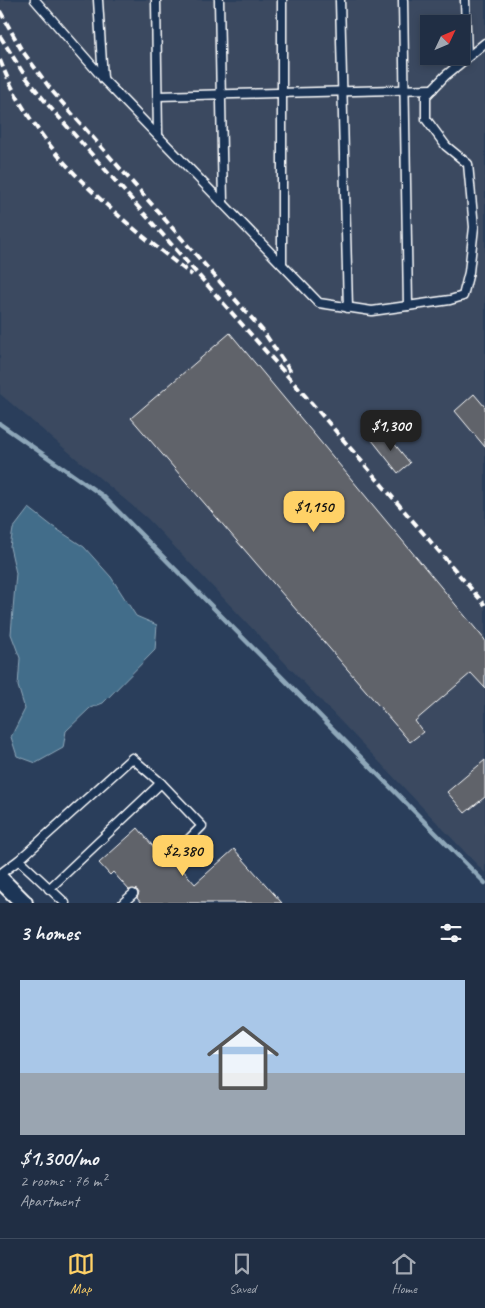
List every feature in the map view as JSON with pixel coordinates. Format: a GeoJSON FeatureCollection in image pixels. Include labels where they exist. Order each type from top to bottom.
{"type":"FeatureCollection","features":[{"type":"Feature","properties":{"kind":"street"},"geometry":{"type":"LineString","coordinates":[[0,879],[24,903]]}},
{"type":"Feature","properties":{"kind":"lane"},"geometry":{"type":"LineString","coordinates":[[35,0],[103,78],[319,303],[348,308],[372,311],[450,300],[463,296],[469,272],[474,228],[468,164],[446,146],[426,119],[426,96],[458,65]]}},
{"type":"Feature","properties":{"kind":"lane"},"geometry":{"type":"LineString","coordinates":[[98,0],[103,78]]}},
{"type":"Feature","properties":{"kind":"lane"},"geometry":{"type":"LineString","coordinates":[[156,0],[158,135]]}},
{"type":"Feature","properties":{"kind":"lane"},"geometry":{"type":"LineString","coordinates":[[219,0],[223,203]]}},
{"type":"Feature","properties":{"kind":"lane"},"geometry":{"type":"LineString","coordinates":[[282,0],[282,264]]}},
{"type":"Feature","properties":{"kind":"lane"},"geometry":{"type":"LineString","coordinates":[[340,0],[348,308]]}},
{"type":"Feature","properties":{"kind":"lane"},"geometry":{"type":"LineString","coordinates":[[403,0],[408,306]]}},
{"type":"Feature","properties":{"kind":"lane"},"geometry":{"type":"LineString","coordinates":[[465,0],[466,15]]}},
{"type":"Feature","properties":{"kind":"lane"},"geometry":{"type":"LineString","coordinates":[[470,55],[485,43]]}},
{"type":"Feature","properties":{"kind":"lane"},"geometry":{"type":"LineString","coordinates":[[158,96],[433,88]]}},
{"type":"Feature","properties":{"kind":"lane"},"geometry":{"type":"LineString","coordinates":[[0,874],[20,860],[132,758],[161,783],[202,826],[171,857]]}},
{"type":"Feature","properties":{"kind":"lane"},"geometry":{"type":"LineString","coordinates":[[49,889],[161,783]]}},
{"type":"Feature","properties":{"kind":"lane"},"geometry":{"type":"LineString","coordinates":[[20,860],[65,903]]}},
{"type":"Feature","properties":{"kind":"lane"},"geometry":{"type":"LineString","coordinates":[[123,903],[133,894]]}},
{"type":"Feature","properties":{"kind":"shaded area"},"geometry":{"type":"Polygon","coordinates":[[[0,0],[485,0],[485,873],[148,519],[0,394],[0,0]]]}},
{"type":"Feature","properties":{"kind":"shaded area"},"geometry":{"type":"Polygon","coordinates":[[[29,508],[84,547],[111,577],[136,616],[157,625],[155,650],[103,703],[90,708],[66,731],[63,748],[36,763],[17,756],[11,737],[25,709],[18,686],[20,658],[11,634],[16,573],[10,547],[13,529],[29,508]]]}},
{"type":"Feature","properties":{"kind":"building"},"geometry":{"type":"Polygon","coordinates":[[[230,333],[485,640],[485,688],[471,673],[415,721],[423,732],[410,742],[131,418],[230,333]]]}},
{"type":"Feature","properties":{"kind":"building"},"geometry":{"type":"Polygon","coordinates":[[[474,394],[485,407],[485,447],[455,411],[474,394]]]}},
{"type":"Feature","properties":{"kind":"building"},"geometry":{"type":"Polygon","coordinates":[[[384,431],[410,463],[398,473],[372,440],[384,431]]]}},
{"type":"Feature","properties":{"kind":"building"},"geometry":{"type":"Polygon","coordinates":[[[485,760],[485,797],[465,813],[447,792],[485,760]]]}},
{"type":"Feature","properties":{"kind":"building"},"geometry":{"type":"Polygon","coordinates":[[[138,828],[156,850],[161,846],[167,853],[167,861],[175,861],[195,884],[234,849],[282,903],[141,903],[137,898],[139,893],[137,890],[129,890],[113,872],[110,875],[99,863],[138,828]]]}},
{"type":"Feature","properties":{"kind":"waterway"},"geometry":{"type":"LineString","coordinates":[[0,424],[103,496],[485,883]]}},
{"type":"Feature","properties":{"kind":"railway"},"geometry":{"type":"LineString","coordinates":[[0,11],[21,49],[52,91],[263,331],[291,372]]}},
{"type":"Feature","properties":{"kind":"railway"},"geometry":{"type":"LineString","coordinates":[[0,36],[25,76],[49,106],[315,407],[485,605]]}},
{"type":"Feature","properties":{"kind":"railway"},"geometry":{"type":"LineString","coordinates":[[0,60],[15,93],[34,124],[56,153],[107,205],[192,275]]}}]}
